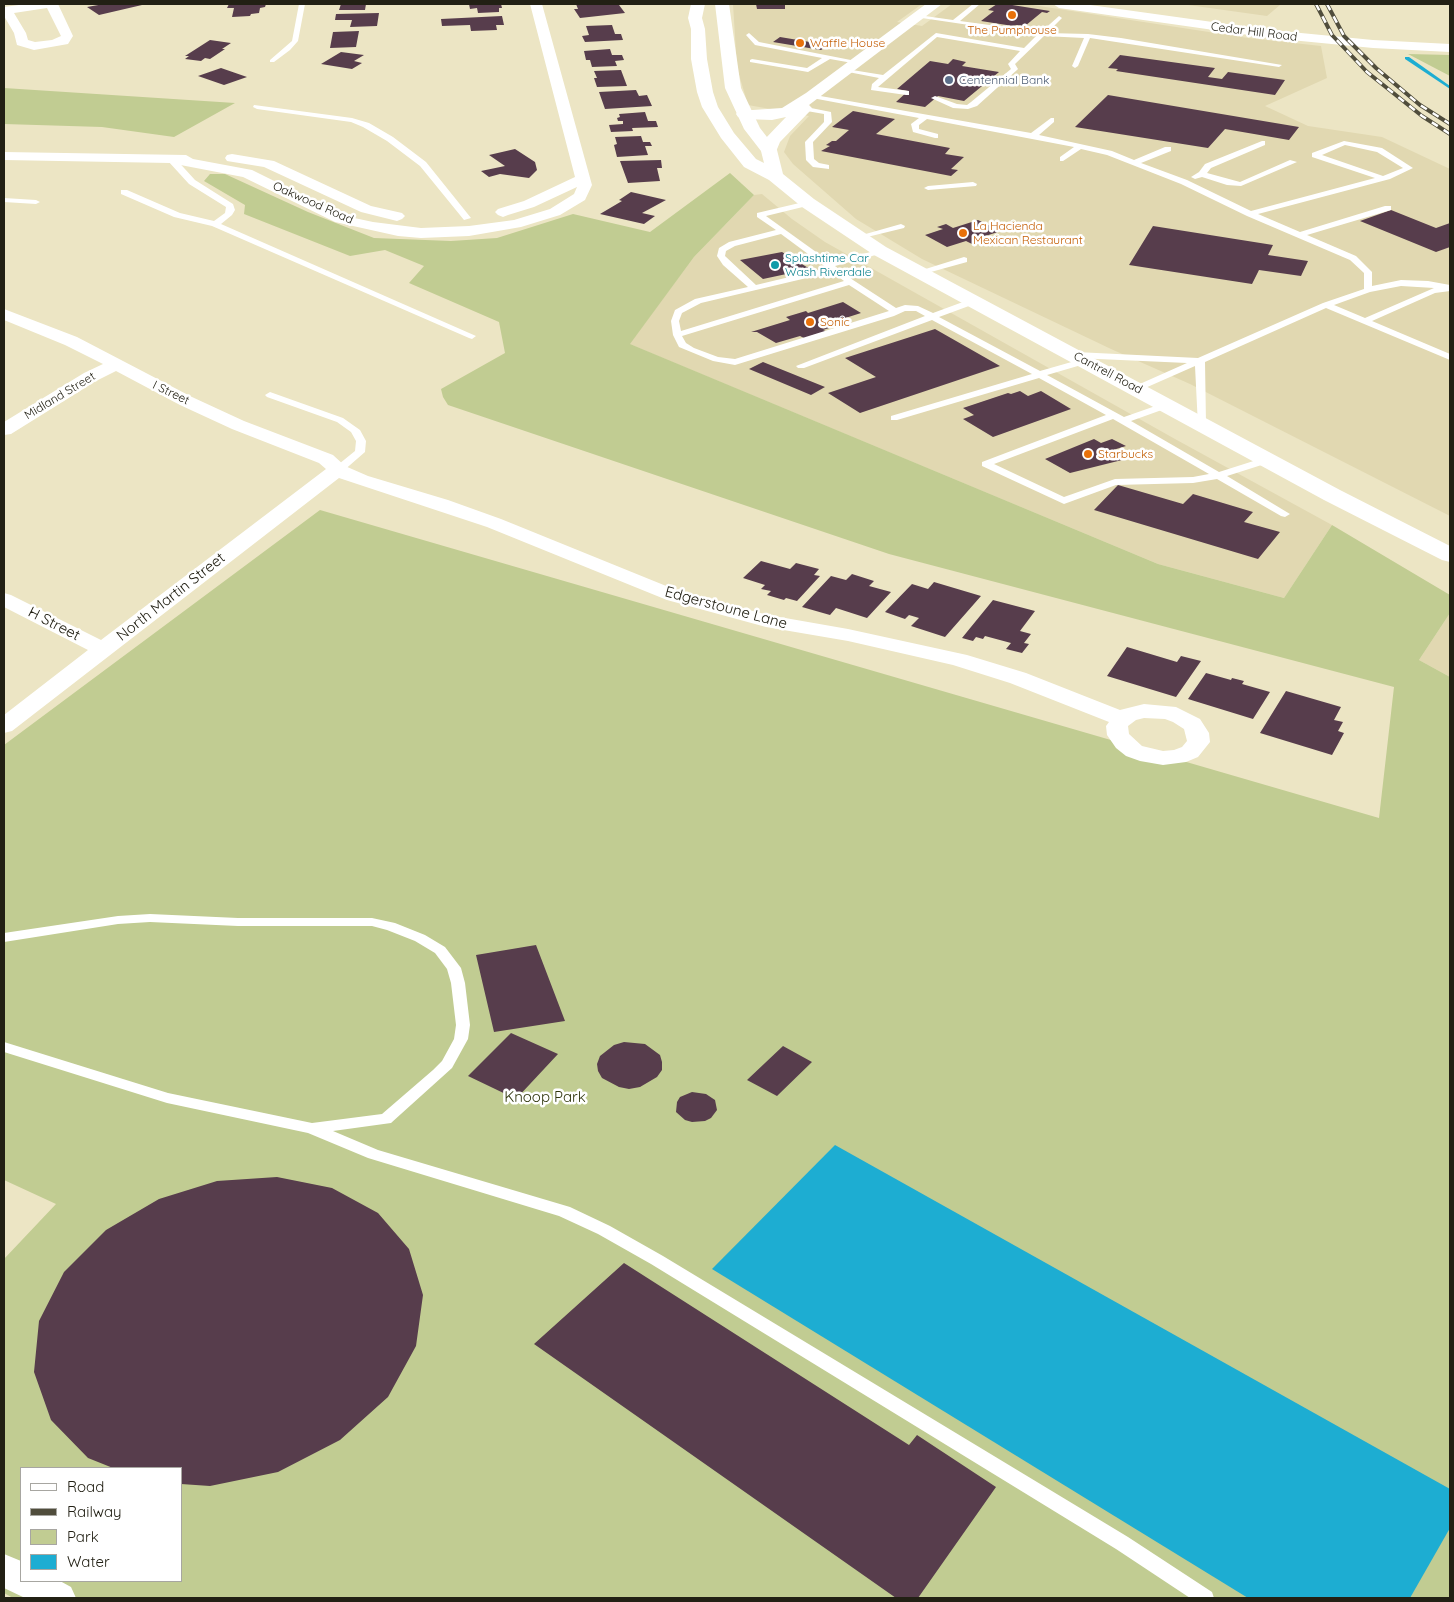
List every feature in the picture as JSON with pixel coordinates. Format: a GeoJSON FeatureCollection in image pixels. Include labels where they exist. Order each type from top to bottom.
{"type":"FeatureCollection","features":[{"type":"Feature","properties":{"kind":"main road"},"geometry":{"type":"LineString","coordinates":[[722,4],[733,88],[752,130],[769,150],[775,176]]}},
{"type":"Feature","properties":{"kind":"main road"},"geometry":{"type":"LineString","coordinates":[[769,150],[772,140],[808,102],[852,66],[936,4]]}},
{"type":"Feature","properties":{"kind":"main road","name":"Cantrell Road"},"geometry":{"type":"LineString","coordinates":[[692,11],[698,29],[698,59],[702,81],[710,107],[727,135],[750,162],[775,176],[808,203],[880,251],[1267,460],[1450,556]]}},
{"type":"Feature","properties":{"kind":"main road"},"geometry":{"type":"LineString","coordinates":[[744,114],[787,112],[808,102]]}},
{"type":"Feature","properties":{"kind":"street"},"geometry":{"type":"LineString","coordinates":[[47,4],[6,11],[20,33],[22,42],[34,46],[53,44],[63,41],[67,36],[52,4]]}},
{"type":"Feature","properties":{"kind":"street"},"geometry":{"type":"LineString","coordinates":[[536,4],[556,83],[584,178]]}},
{"type":"Feature","properties":{"kind":"street","name":"Cedar Hill Road"},"geometry":{"type":"LineString","coordinates":[[1059,4],[1216,27],[1343,41],[1450,48]]}},
{"type":"Feature","properties":{"kind":"street","name":"Oakwood Road"},"geometry":{"type":"LineString","coordinates":[[4,156],[251,160],[282,169],[366,209],[385,214],[424,219],[467,218],[520,208],[584,178],[585,189],[580,197],[569,205],[537,218],[505,226],[469,231],[421,233],[350,222],[247,173],[171,160]]}},
{"type":"Feature","properties":{"kind":"street","name":"I Street"},"geometry":{"type":"LineString","coordinates":[[4,314],[71,341],[118,364],[137,376],[238,425],[326,459],[338,470]]}},
{"type":"Feature","properties":{"kind":"street","name":"Midland Street"},"geometry":{"type":"LineString","coordinates":[[4,430],[90,377],[118,364]]}},
{"type":"Feature","properties":{"kind":"street","name":"North Martin Street"},"geometry":{"type":"LineString","coordinates":[[4,726],[318,483],[338,470]]}},
{"type":"Feature","properties":{"kind":"street","name":"Edgerstoune Lane"},"geometry":{"type":"LineString","coordinates":[[338,470],[361,480],[441,504],[494,523],[674,596],[766,621],[848,635],[959,660],[1018,678],[1122,719]]}},
{"type":"Feature","properties":{"kind":"street","name":"H Street"},"geometry":{"type":"LineString","coordinates":[[4,599],[104,650]]}},
{"type":"Feature","properties":{"kind":"street"},"geometry":{"type":"LineString","coordinates":[[4,1570],[20,1578]]}},
{"type":"Feature","properties":{"kind":"street"},"geometry":{"type":"LineString","coordinates":[[27,1582],[59,1598]]}},
{"type":"Feature","properties":{"kind":"lane"},"geometry":{"type":"LineString","coordinates":[[272,61],[295,41],[302,4]]}},
{"type":"Feature","properties":{"kind":"lane"},"geometry":{"type":"LineString","coordinates":[[954,22],[977,4]]}},
{"type":"Feature","properties":{"kind":"lane"},"geometry":{"type":"LineString","coordinates":[[918,17],[1040,34],[1088,36],[1279,65]]}},
{"type":"Feature","properties":{"kind":"lane"},"geometry":{"type":"LineString","coordinates":[[934,102],[958,111],[966,108],[1015,69],[1011,64],[1040,34],[1059,18]]}},
{"type":"Feature","properties":{"kind":"lane"},"geometry":{"type":"LineString","coordinates":[[749,35],[757,44],[828,57],[884,77]]}},
{"type":"Feature","properties":{"kind":"lane"},"geometry":{"type":"LineString","coordinates":[[901,97],[874,96],[874,88],[884,77],[936,35],[1026,50]]}},
{"type":"Feature","properties":{"kind":"lane"},"geometry":{"type":"LineString","coordinates":[[1075,66],[1088,36]]}},
{"type":"Feature","properties":{"kind":"lane"},"geometry":{"type":"LineString","coordinates":[[752,61],[808,70],[828,57]]}},
{"type":"Feature","properties":{"kind":"lane"},"geometry":{"type":"LineString","coordinates":[[808,102],[926,117],[1033,136],[1080,146],[1135,162],[1207,192],[1250,214],[1353,258],[1368,272],[1368,290]]}},
{"type":"Feature","properties":{"kind":"lane"},"geometry":{"type":"LineString","coordinates":[[808,102],[827,112],[828,122],[809,142],[810,160],[816,165],[826,166]]}},
{"type":"Feature","properties":{"kind":"lane"},"geometry":{"type":"LineString","coordinates":[[256,107],[352,120],[366,126],[404,149],[423,164],[467,218]]}},
{"type":"Feature","properties":{"kind":"lane"},"geometry":{"type":"LineString","coordinates":[[926,117],[915,124],[916,130],[935,136]]}},
{"type":"Feature","properties":{"kind":"lane"},"geometry":{"type":"LineString","coordinates":[[1033,136],[1051,120]]}},
{"type":"Feature","properties":{"kind":"lane"},"geometry":{"type":"LineString","coordinates":[[1250,214],[1383,178],[1409,168],[1379,150],[1344,142],[1315,155],[1383,178]]}},
{"type":"Feature","properties":{"kind":"lane"},"geometry":{"type":"LineString","coordinates":[[1184,182],[1202,174],[1208,166],[1262,143]]}},
{"type":"Feature","properties":{"kind":"lane"},"geometry":{"type":"LineString","coordinates":[[1062,159],[1080,146]]}},
{"type":"Feature","properties":{"kind":"lane"},"geometry":{"type":"LineString","coordinates":[[1135,162],[1168,149]]}},
{"type":"Feature","properties":{"kind":"lane"},"geometry":{"type":"LineString","coordinates":[[171,160],[192,182],[230,206],[231,210],[228,215],[214,224]]}},
{"type":"Feature","properties":{"kind":"lane"},"geometry":{"type":"LineString","coordinates":[[1202,174],[1230,184],[1241,184],[1293,162]]}},
{"type":"Feature","properties":{"kind":"lane"},"geometry":{"type":"LineString","coordinates":[[928,188],[973,184]]}},
{"type":"Feature","properties":{"kind":"lane"},"geometry":{"type":"LineString","coordinates":[[124,192],[177,215],[214,224],[472,336]]}},
{"type":"Feature","properties":{"kind":"lane"},"geometry":{"type":"LineString","coordinates":[[1193,196],[1207,192]]}},
{"type":"Feature","properties":{"kind":"lane"},"geometry":{"type":"LineString","coordinates":[[4,200],[36,202]]}},
{"type":"Feature","properties":{"kind":"lane"},"geometry":{"type":"LineString","coordinates":[[808,203],[760,215],[850,282],[895,311]]}},
{"type":"Feature","properties":{"kind":"lane"},"geometry":{"type":"LineString","coordinates":[[1298,235],[1388,208]]}},
{"type":"Feature","properties":{"kind":"lane"},"geometry":{"type":"LineString","coordinates":[[859,237],[901,226]]}},
{"type":"Feature","properties":{"kind":"lane"},"geometry":{"type":"LineString","coordinates":[[754,287],[726,262],[721,256],[722,250],[732,244],[783,232]]}},
{"type":"Feature","properties":{"kind":"lane"},"geometry":{"type":"LineString","coordinates":[[880,251],[832,267],[698,301],[678,312],[675,321],[677,335],[682,344],[692,350],[716,359],[735,362],[905,308],[918,308],[1118,417],[1285,514]]}},
{"type":"Feature","properties":{"kind":"lane"},"geometry":{"type":"LineString","coordinates":[[920,272],[964,260]]}},
{"type":"Feature","properties":{"kind":"lane"},"geometry":{"type":"LineString","coordinates":[[677,335],[850,282]]}},
{"type":"Feature","properties":{"kind":"lane"},"geometry":{"type":"LineString","coordinates":[[1136,389],[1326,304],[1368,290],[1401,283],[1428,284],[1449,289]]}},
{"type":"Feature","properties":{"kind":"lane"},"geometry":{"type":"LineString","coordinates":[[1365,321],[1433,291],[1449,289]]}},
{"type":"Feature","properties":{"kind":"lane"},"geometry":{"type":"LineString","coordinates":[[801,366],[974,302]]}},
{"type":"Feature","properties":{"kind":"lane"},"geometry":{"type":"LineString","coordinates":[[1326,304],[1450,357]]}},
{"type":"Feature","properties":{"kind":"lane"},"geometry":{"type":"LineString","coordinates":[[894,418],[1038,374],[1079,358],[1200,361]]}},
{"type":"Feature","properties":{"kind":"lane"},"geometry":{"type":"LineString","coordinates":[[1200,361],[1200,424]]}},
{"type":"Feature","properties":{"kind":"lane"},"geometry":{"type":"LineString","coordinates":[[270,395],[340,420],[355,430],[361,441],[360,452],[338,470]]}},
{"type":"Feature","properties":{"kind":"lane"},"geometry":{"type":"LineString","coordinates":[[1167,405],[1118,417],[986,464],[1064,501],[1102,485],[1115,482],[1193,480],[1220,475],[1267,460]]}},
{"type":"Feature","properties":{"kind":"lane"},"geometry":{"type":"LineString","coordinates":[[4,938],[118,920],[150,918],[238,922],[372,922],[390,926],[420,938],[440,950],[454,968],[458,983],[463,1025],[461,1040],[446,1064],[438,1074],[386,1119],[311,1128]]}},
{"type":"Feature","properties":{"kind":"lane"},"geometry":{"type":"LineString","coordinates":[[4,1047],[167,1098],[311,1128],[373,1154],[564,1211],[604,1230],[1122,1543],[1205,1598]]}},
{"type":"Feature","properties":{"kind":"shaded area"},"geometry":{"type":"Polygon","coordinates":[[[733,4],[922,4],[897,22],[922,26],[952,4],[1026,4],[1248,38],[1321,46],[1327,78],[1265,106],[1308,126],[1382,137],[1450,169],[1450,516],[1190,384],[1111,349],[922,259],[856,219],[793,164],[784,152],[790,136],[809,116],[748,105],[737,68],[733,4]]]}},
{"type":"Feature","properties":{"kind":"shaded area"},"geometry":{"type":"Polygon","coordinates":[[[1181,4],[1280,4],[1280,5],[1267,16],[1181,4]]]}},
{"type":"Feature","properties":{"kind":"shaded area"},"geometry":{"type":"Polygon","coordinates":[[[762,194],[792,219],[825,242],[1332,525],[1284,598],[1158,564],[629,344],[694,257],[754,195],[762,194]]]}},
{"type":"Feature","properties":{"kind":"shaded area"},"geometry":{"type":"Polygon","coordinates":[[[1450,613],[1450,677],[1419,660],[1450,613]]]}},
{"type":"Feature","properties":{"kind":"green space"},"geometry":{"type":"Polygon","coordinates":[[[1408,54],[1450,55],[1450,76],[1408,54]]]}},
{"type":"Feature","properties":{"kind":"green space"},"geometry":{"type":"Polygon","coordinates":[[[4,88],[235,103],[174,137],[102,127],[4,124],[4,88]]]}},
{"type":"Feature","properties":{"kind":"green space","name":"Knoop Park"},"geometry":{"type":"Polygon","coordinates":[[[730,173],[754,195],[694,257],[630,344],[1158,564],[1284,598],[1332,525],[1450,595],[1450,613],[1419,660],[1450,677],[1450,1598],[13,1598],[4,1593],[4,1259],[56,1204],[4,1180],[4,745],[320,510],[1379,818],[1394,687],[889,554],[448,405],[441,389],[505,353],[499,322],[409,283],[424,266],[385,250],[350,256],[244,214],[245,205],[204,181],[210,174],[225,174],[308,212],[374,238],[451,241],[497,238],[573,214],[650,232],[730,173]]]}},
{"type":"Feature","properties":{"kind":"water"},"geometry":{"type":"Polygon","coordinates":[[[835,1145],[1450,1489],[1450,1528],[1410,1598],[1248,1598],[712,1269],[835,1145]]]}},
{"type":"Feature","properties":{"kind":"building"},"geometry":{"type":"Polygon","coordinates":[[[104,4],[142,5],[99,15],[87,7],[104,4]]]}},
{"type":"Feature","properties":{"kind":"building"},"geometry":{"type":"Polygon","coordinates":[[[229,4],[266,4],[265,7],[260,8],[259,13],[251,14],[250,16],[232,17],[234,8],[227,8],[229,4]]]}},
{"type":"Feature","properties":{"kind":"building"},"geometry":{"type":"Polygon","coordinates":[[[341,4],[366,4],[365,10],[339,10],[341,4]]]}},
{"type":"Feature","properties":{"kind":"building"},"geometry":{"type":"Polygon","coordinates":[[[469,4],[501,4],[502,8],[499,8],[499,12],[478,13],[477,8],[470,9],[469,4]]]}},
{"type":"Feature","properties":{"kind":"building"},"geometry":{"type":"Polygon","coordinates":[[[576,4],[619,5],[625,13],[580,18],[574,9],[578,9],[576,4]]]}},
{"type":"Feature","properties":{"kind":"building"},"geometry":{"type":"Polygon","coordinates":[[[756,4],[785,4],[785,9],[757,9],[756,4]]]}},
{"type":"Feature","properties":{"kind":"building"},"geometry":{"type":"Polygon","coordinates":[[[997,4],[1050,11],[1047,13],[1042,12],[1025,26],[981,21],[994,11],[988,10],[997,4]]]}},
{"type":"Feature","properties":{"kind":"building"},"geometry":{"type":"Polygon","coordinates":[[[379,13],[377,26],[350,27],[352,20],[335,20],[336,14],[379,13]]]}},
{"type":"Feature","properties":{"kind":"building"},"geometry":{"type":"Polygon","coordinates":[[[502,16],[504,25],[496,25],[497,30],[471,31],[470,25],[442,26],[441,19],[502,16]]]}},
{"type":"Feature","properties":{"kind":"building"},"geometry":{"type":"Polygon","coordinates":[[[612,25],[615,34],[621,34],[623,40],[585,42],[582,36],[589,35],[586,26],[612,25]]]}},
{"type":"Feature","properties":{"kind":"building"},"geometry":{"type":"Polygon","coordinates":[[[359,31],[356,47],[330,48],[333,32],[359,31]]]}},
{"type":"Feature","properties":{"kind":"building","name":"Waffle House"},"geometry":{"type":"Polygon","coordinates":[[[780,37],[828,45],[821,50],[773,42],[780,37]]]}},
{"type":"Feature","properties":{"kind":"building"},"geometry":{"type":"Polygon","coordinates":[[[210,40],[231,43],[210,59],[205,58],[201,61],[185,59],[189,56],[185,56],[210,40]]]}},
{"type":"Feature","properties":{"kind":"building"},"geometry":{"type":"Polygon","coordinates":[[[610,49],[612,55],[622,55],[624,60],[615,61],[617,66],[592,67],[590,60],[586,60],[584,51],[610,49]]]}},
{"type":"Feature","properties":{"kind":"building"},"geometry":{"type":"Polygon","coordinates":[[[341,52],[364,55],[354,61],[362,63],[352,69],[321,64],[341,52]]]}},
{"type":"Feature","properties":{"kind":"building"},"geometry":{"type":"Polygon","coordinates":[[[1120,55],[1215,68],[1208,77],[1222,79],[1228,72],[1285,80],[1275,95],[1116,71],[1118,69],[1108,68],[1120,55]]]}},
{"type":"Feature","properties":{"kind":"building","name":"Centennial Bank"},"geometry":{"type":"Polygon","coordinates":[[[953,59],[966,62],[962,66],[999,72],[964,101],[938,96],[925,107],[896,102],[908,91],[897,89],[930,61],[948,64],[953,59]]]}},
{"type":"Feature","properties":{"kind":"building"},"geometry":{"type":"Polygon","coordinates":[[[221,68],[247,77],[224,85],[198,76],[221,68]]]}},
{"type":"Feature","properties":{"kind":"building"},"geometry":{"type":"Polygon","coordinates":[[[621,70],[627,86],[597,87],[594,78],[597,78],[594,71],[621,70]]]}},
{"type":"Feature","properties":{"kind":"building"},"geometry":{"type":"Polygon","coordinates":[[[636,90],[639,96],[647,95],[652,106],[605,109],[599,92],[636,90]]]}},
{"type":"Feature","properties":{"kind":"building"},"geometry":{"type":"Polygon","coordinates":[[[1108,95],[1299,127],[1289,140],[1225,129],[1208,148],[1075,127],[1108,95]]]}},
{"type":"Feature","properties":{"kind":"building"},"geometry":{"type":"Polygon","coordinates":[[[853,111],[895,119],[876,134],[950,148],[945,154],[964,157],[951,169],[958,170],[951,176],[821,151],[830,146],[826,145],[836,141],[849,130],[832,127],[853,111]]]}},
{"type":"Feature","properties":{"kind":"building"},"geometry":{"type":"Polygon","coordinates":[[[645,112],[648,121],[656,121],[658,127],[632,128],[633,131],[611,132],[609,125],[623,124],[623,121],[618,121],[619,114],[645,112]]]}},
{"type":"Feature","properties":{"kind":"building"},"geometry":{"type":"Polygon","coordinates":[[[641,136],[643,142],[650,142],[652,146],[645,146],[648,155],[617,157],[614,145],[617,144],[615,137],[641,136]]]}},
{"type":"Feature","properties":{"kind":"building"},"geometry":{"type":"Polygon","coordinates":[[[515,149],[535,162],[537,170],[529,178],[500,174],[489,177],[481,171],[505,166],[489,155],[515,149]]]}},
{"type":"Feature","properties":{"kind":"building"},"geometry":{"type":"Polygon","coordinates":[[[661,160],[662,168],[657,168],[660,181],[628,183],[620,161],[661,160]]]}},
{"type":"Feature","properties":{"kind":"building"},"geometry":{"type":"Polygon","coordinates":[[[631,192],[666,200],[642,213],[655,216],[644,224],[600,214],[622,201],[619,200],[631,192]]]}},
{"type":"Feature","properties":{"kind":"building"},"geometry":{"type":"Polygon","coordinates":[[[1391,210],[1436,228],[1450,223],[1450,247],[1436,252],[1360,221],[1391,210]]]}},
{"type":"Feature","properties":{"kind":"building","name":"La Hacienda Mexican Restaurant"},"geometry":{"type":"Polygon","coordinates":[[[978,220],[1001,231],[976,239],[981,242],[972,244],[966,241],[947,247],[925,235],[943,229],[937,227],[946,224],[953,228],[978,220]]]}},
{"type":"Feature","properties":{"kind":"building"},"geometry":{"type":"Polygon","coordinates":[[[1153,226],[1273,245],[1268,255],[1308,261],[1301,276],[1259,270],[1252,284],[1129,265],[1153,226]]]}},
{"type":"Feature","properties":{"kind":"building","name":"Splashtime Car Wash Riverdale"},"geometry":{"type":"Polygon","coordinates":[[[782,252],[810,269],[763,279],[740,260],[782,252]]]}},
{"type":"Feature","properties":{"kind":"building","name":"Sonic"},"geometry":{"type":"Polygon","coordinates":[[[843,302],[861,313],[836,321],[841,324],[823,330],[828,332],[806,339],[800,336],[776,343],[757,332],[751,332],[790,320],[786,317],[806,311],[808,313],[843,302]]]}},
{"type":"Feature","properties":{"kind":"building"},"geometry":{"type":"Polygon","coordinates":[[[935,329],[1000,366],[860,413],[828,393],[876,377],[845,358],[935,329]]]}},
{"type":"Feature","properties":{"kind":"building"},"geometry":{"type":"Polygon","coordinates":[[[763,362],[825,387],[811,395],[749,369],[763,362]]]}},
{"type":"Feature","properties":{"kind":"building"},"geometry":{"type":"Polygon","coordinates":[[[1020,391],[1028,396],[1041,391],[1071,409],[993,437],[963,419],[974,415],[963,408],[1008,393],[1020,391]]]}},
{"type":"Feature","properties":{"kind":"building","name":"Starbucks"},"geometry":{"type":"Polygon","coordinates":[[[1094,439],[1101,443],[1112,439],[1126,446],[1113,450],[1126,459],[1070,473],[1045,459],[1094,439]]]}},
{"type":"Feature","properties":{"kind":"building"},"geometry":{"type":"Polygon","coordinates":[[[1118,485],[1183,504],[1193,494],[1253,512],[1244,522],[1280,532],[1258,559],[1094,510],[1118,485]]]}},
{"type":"Feature","properties":{"kind":"building"},"geometry":{"type":"Polygon","coordinates":[[[761,561],[790,569],[796,563],[819,569],[814,575],[820,576],[797,601],[786,598],[784,600],[767,595],[771,591],[761,589],[765,585],[743,578],[761,561]]]}},
{"type":"Feature","properties":{"kind":"building"},"geometry":{"type":"Polygon","coordinates":[[[852,574],[874,581],[869,586],[891,592],[867,618],[836,608],[830,615],[802,607],[831,576],[846,580],[852,574]]]}},
{"type":"Feature","properties":{"kind":"building"},"geometry":{"type":"Polygon","coordinates":[[[934,582],[981,596],[945,637],[911,626],[919,618],[909,615],[905,619],[885,612],[912,584],[928,589],[934,582]]]}},
{"type":"Feature","properties":{"kind":"building"},"geometry":{"type":"Polygon","coordinates":[[[993,600],[1035,611],[1020,631],[1031,634],[1024,643],[1029,644],[1022,653],[1006,649],[1011,643],[985,636],[983,639],[976,637],[973,641],[962,638],[993,600]]]}},
{"type":"Feature","properties":{"kind":"building"},"geometry":{"type":"Polygon","coordinates":[[[1127,647],[1177,662],[1181,656],[1201,661],[1176,697],[1107,676],[1127,647]]]}},
{"type":"Feature","properties":{"kind":"building"},"geometry":{"type":"Polygon","coordinates":[[[1206,673],[1231,680],[1232,678],[1244,681],[1242,684],[1270,692],[1253,719],[1188,699],[1206,673]]]}},
{"type":"Feature","properties":{"kind":"building"},"geometry":{"type":"Polygon","coordinates":[[[1286,691],[1341,707],[1334,720],[1343,722],[1338,731],[1344,733],[1332,755],[1260,733],[1286,691]]]}},
{"type":"Feature","properties":{"kind":"building"},"geometry":{"type":"Polygon","coordinates":[[[536,945],[565,1021],[494,1032],[476,955],[536,945]]]}},
{"type":"Feature","properties":{"kind":"building"},"geometry":{"type":"Polygon","coordinates":[[[511,1033],[558,1054],[516,1099],[468,1076],[511,1033]]]}},
{"type":"Feature","properties":{"kind":"building"},"geometry":{"type":"Polygon","coordinates":[[[624,1042],[645,1044],[660,1055],[662,1070],[657,1077],[640,1087],[629,1089],[619,1087],[602,1078],[597,1064],[600,1056],[614,1045],[624,1042]]]}},
{"type":"Feature","properties":{"kind":"building"},"geometry":{"type":"Polygon","coordinates":[[[783,1046],[812,1062],[777,1096],[747,1080],[783,1046]]]}},
{"type":"Feature","properties":{"kind":"building"},"geometry":{"type":"Polygon","coordinates":[[[692,1092],[706,1094],[715,1100],[717,1110],[711,1118],[705,1121],[692,1122],[685,1120],[676,1112],[677,1102],[680,1097],[692,1092]]]}},
{"type":"Feature","properties":{"kind":"building"},"geometry":{"type":"Polygon","coordinates":[[[277,1177],[332,1188],[378,1213],[409,1249],[423,1295],[416,1346],[388,1397],[340,1440],[278,1472],[210,1486],[182,1484],[182,1467],[110,1467],[88,1458],[51,1420],[34,1372],[39,1321],[64,1272],[106,1230],[159,1199],[217,1181],[277,1177]]]}},
{"type":"Feature","properties":{"kind":"building"},"geometry":{"type":"Polygon","coordinates":[[[624,1263],[909,1445],[917,1435],[996,1487],[918,1598],[896,1598],[534,1344],[624,1263]]]}},
{"type":"Feature","properties":{"kind":"waterway"},"geometry":{"type":"LineString","coordinates":[[1407,58],[1450,88]]}},
{"type":"Feature","properties":{"kind":"railway"},"geometry":{"type":"LineString","coordinates":[[1316,4],[1332,35],[1367,72],[1422,116],[1450,134]]}},
{"type":"Feature","properties":{"kind":"railway"},"geometry":{"type":"LineString","coordinates":[[1327,4],[1344,36],[1376,68],[1420,105],[1450,124]]}},
{"type":"Feature","properties":{"kind":"place","name":"The Pumphouse"},"geometry":{"type":"Point","coordinates":[1012,15]}},
{"type":"Feature","properties":{"kind":"place","name":"Waffle House"},"geometry":{"type":"Point","coordinates":[800,43]}},
{"type":"Feature","properties":{"kind":"place","name":"Centennial Bank"},"geometry":{"type":"Point","coordinates":[949,80]}},
{"type":"Feature","properties":{"kind":"place","name":"La Hacienda Mexican Restaurant"},"geometry":{"type":"Point","coordinates":[963,233]}},
{"type":"Feature","properties":{"kind":"place","name":"Splashtime Car Wash Riverdale"},"geometry":{"type":"Point","coordinates":[775,265]}},
{"type":"Feature","properties":{"kind":"place","name":"Sonic"},"geometry":{"type":"Point","coordinates":[810,322]}},
{"type":"Feature","properties":{"kind":"place","name":"Starbucks"},"geometry":{"type":"Point","coordinates":[1088,454]}}]}
